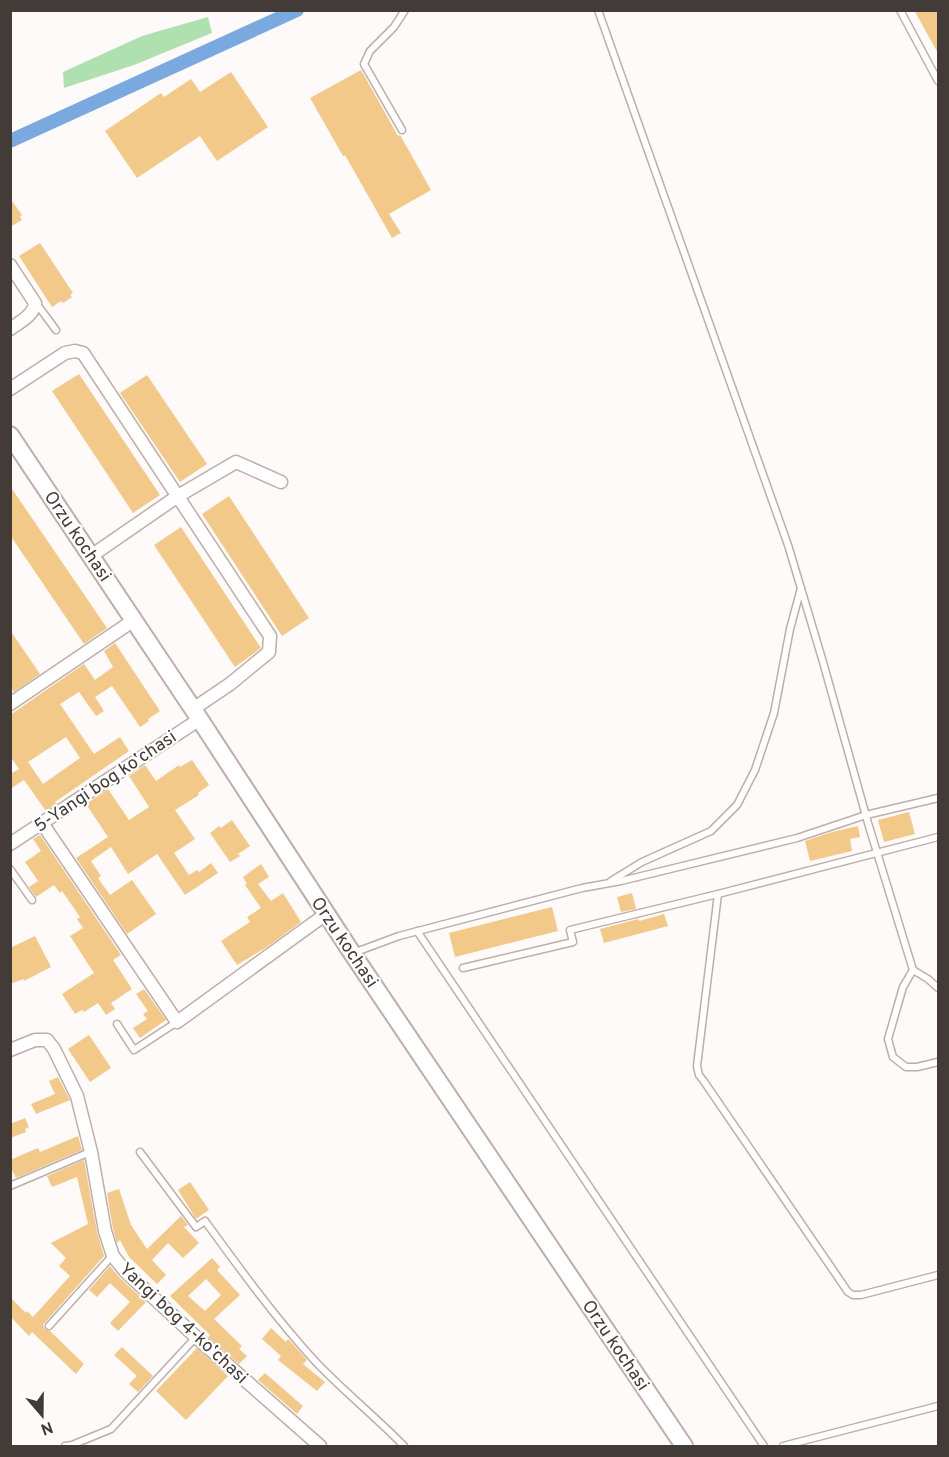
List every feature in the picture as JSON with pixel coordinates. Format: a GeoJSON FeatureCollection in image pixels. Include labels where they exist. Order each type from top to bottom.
{"type":"FeatureCollection","features":[{"type":"Feature","properties":{"kind":"main road","name":"Orzu kochasi"},"geometry":{"type":"LineString","coordinates":[[10,435],[197,714],[326,915],[684,1446]]}},
{"type":"Feature","properties":{"kind":"street"},"geometry":{"type":"LineString","coordinates":[[10,265],[35,303],[33,312],[10,329]]}},
{"type":"Feature","properties":{"kind":"street","name":"5-Yangi bog koʼchasi"},"geometry":{"type":"LineString","coordinates":[[10,389],[65,353],[75,351],[83,353],[270,636],[269,652],[197,714],[10,844]]}},
{"type":"Feature","properties":{"kind":"street"},"geometry":{"type":"LineString","coordinates":[[91,556],[178,496],[236,462],[281,482]]}},
{"type":"Feature","properties":{"kind":"street"},"geometry":{"type":"LineString","coordinates":[[12,701],[134,620]]}},
{"type":"Feature","properties":{"kind":"street"},"geometry":{"type":"LineString","coordinates":[[42,823],[177,1022],[326,915]]}},
{"type":"Feature","properties":{"kind":"street","name":"Yangi bog 4-koʼchasi"},"geometry":{"type":"LineString","coordinates":[[10,1050],[35,1040],[47,1040],[54,1049],[77,1096],[91,1152],[105,1231],[113,1256],[126,1272],[196,1338],[316,1445]]}},
{"type":"Feature","properties":{"kind":"lane"},"geometry":{"type":"LineString","coordinates":[[402,130],[364,64],[370,51],[394,27],[405,10]]}},
{"type":"Feature","properties":{"kind":"lane"},"geometry":{"type":"LineString","coordinates":[[598,10],[780,523],[801,587],[913,970],[939,988]]}},
{"type":"Feature","properties":{"kind":"lane"},"geometry":{"type":"LineString","coordinates":[[900,10],[939,81]]}},
{"type":"Feature","properties":{"kind":"lane"},"geometry":{"type":"LineString","coordinates":[[35,303],[56,330]]}},
{"type":"Feature","properties":{"kind":"lane"},"geometry":{"type":"LineString","coordinates":[[608,884],[642,862],[711,831],[737,805],[756,770],[774,713],[790,629],[801,587]]}},
{"type":"Feature","properties":{"kind":"lane"},"geometry":{"type":"LineString","coordinates":[[352,953],[417,931],[582,888],[608,884],[797,837],[866,815],[939,798]]}},
{"type":"Feature","properties":{"kind":"lane"},"geometry":{"type":"LineString","coordinates":[[463,968],[573,942],[570,930],[939,837]]}},
{"type":"Feature","properties":{"kind":"lane"},"geometry":{"type":"LineString","coordinates":[[10,869],[32,900]]}},
{"type":"Feature","properties":{"kind":"lane"},"geometry":{"type":"LineString","coordinates":[[718,894],[697,1066],[699,1075],[848,1292],[861,1295],[939,1275]]}},
{"type":"Feature","properties":{"kind":"lane"},"geometry":{"type":"LineString","coordinates":[[417,931],[764,1446]]}},
{"type":"Feature","properties":{"kind":"lane"},"geometry":{"type":"LineString","coordinates":[[913,970],[903,987],[888,1039],[893,1057],[906,1067],[939,1062]]}},
{"type":"Feature","properties":{"kind":"lane"},"geometry":{"type":"LineString","coordinates":[[117,1024],[134,1050],[177,1022]]}},
{"type":"Feature","properties":{"kind":"lane"},"geometry":{"type":"LineString","coordinates":[[10,1186],[91,1152]]}},
{"type":"Feature","properties":{"kind":"lane"},"geometry":{"type":"LineString","coordinates":[[140,1152],[196,1227],[205,1221],[258,1294],[315,1360],[404,1446]]}},
{"type":"Feature","properties":{"kind":"lane"},"geometry":{"type":"LineString","coordinates":[[49,1326],[113,1256]]}},
{"type":"Feature","properties":{"kind":"lane"},"geometry":{"type":"LineString","coordinates":[[65,1446],[111,1430],[196,1338]]}},
{"type":"Feature","properties":{"kind":"lane"},"geometry":{"type":"LineString","coordinates":[[783,1446],[939,1406]]}},
{"type":"Feature","properties":{"kind":"green space"},"geometry":{"type":"Polygon","coordinates":[[[208,17],[212,33],[134,65],[64,88],[63,72],[142,36],[208,17]]]}},
{"type":"Feature","properties":{"kind":"building"},"geometry":{"type":"Polygon","coordinates":[[[914,10],[939,10],[939,55],[914,10]]]}},
{"type":"Feature","properties":{"kind":"building"},"geometry":{"type":"Polygon","coordinates":[[[361,70],[431,190],[389,214],[401,233],[392,238],[310,98],[361,70]]]}},
{"type":"Feature","properties":{"kind":"building"},"geometry":{"type":"Polygon","coordinates":[[[231,72],[268,127],[217,161],[200,136],[137,178],[105,131],[161,93],[164,97],[191,79],[200,92],[231,72]]]}},
{"type":"Feature","properties":{"kind":"building"},"geometry":{"type":"Polygon","coordinates":[[[10,198],[22,215],[20,217],[22,220],[10,227],[10,198]]]}},
{"type":"Feature","properties":{"kind":"building"},"geometry":{"type":"Polygon","coordinates":[[[40,243],[73,293],[70,295],[72,297],[63,303],[61,301],[52,307],[19,256],[40,243]]]}},
{"type":"Feature","properties":{"kind":"building"},"geometry":{"type":"Polygon","coordinates":[[[79,374],[160,495],[133,513],[52,391],[79,374]]]}},
{"type":"Feature","properties":{"kind":"building"},"geometry":{"type":"Polygon","coordinates":[[[147,375],[207,464],[180,482],[120,393],[147,375]]]}},
{"type":"Feature","properties":{"kind":"building"},"geometry":{"type":"Polygon","coordinates":[[[10,486],[107,628],[84,644],[10,535],[10,486]]]}},
{"type":"Feature","properties":{"kind":"building"},"geometry":{"type":"Polygon","coordinates":[[[229,496],[309,618],[282,636],[202,514],[229,496]]]}},
{"type":"Feature","properties":{"kind":"building"},"geometry":{"type":"Polygon","coordinates":[[[181,527],[261,648],[235,667],[154,545],[181,527]]]}},
{"type":"Feature","properties":{"kind":"building"},"geometry":{"type":"Polygon","coordinates":[[[10,630],[40,674],[14,692],[10,687],[10,630]]]}},
{"type":"Feature","properties":{"kind":"building"},"geometry":{"type":"Polygon","coordinates":[[[115,643],[160,711],[140,727],[112,686],[95,697],[104,711],[96,716],[79,692],[60,704],[94,754],[120,737],[129,751],[55,802],[57,804],[46,811],[24,780],[10,789],[10,774],[19,769],[10,756],[10,715],[84,664],[95,680],[113,667],[104,651],[115,643]],[[66,737],[28,762],[43,784],[80,758],[66,737]]]}},
{"type":"Feature","properties":{"kind":"building"},"geometry":{"type":"Polygon","coordinates":[[[192,760],[209,785],[198,793],[199,795],[175,810],[195,839],[174,853],[189,875],[197,870],[199,872],[211,863],[218,873],[185,895],[157,854],[128,874],[111,847],[91,861],[101,876],[98,878],[110,895],[132,880],[156,914],[127,934],[76,858],[108,837],[86,804],[108,789],[129,820],[149,807],[129,776],[145,765],[156,781],[179,765],[180,767],[192,760]]]}},
{"type":"Feature","properties":{"kind":"building"},"geometry":{"type":"Polygon","coordinates":[[[909,812],[915,834],[884,842],[878,820],[909,812]]]}},
{"type":"Feature","properties":{"kind":"building"},"geometry":{"type":"Polygon","coordinates":[[[232,820],[250,846],[230,862],[210,833],[232,820]]]}},
{"type":"Feature","properties":{"kind":"building"},"geometry":{"type":"Polygon","coordinates":[[[858,826],[860,837],[850,839],[852,851],[810,861],[805,841],[858,826]]]}},
{"type":"Feature","properties":{"kind":"building"},"geometry":{"type":"Polygon","coordinates":[[[40,835],[121,955],[113,960],[132,989],[111,1003],[115,1009],[106,1015],[98,1003],[84,1012],[82,1010],[75,1014],[62,994],[94,973],[70,936],[83,928],[77,919],[80,917],[62,891],[60,893],[54,885],[36,897],[29,887],[38,881],[25,862],[41,851],[33,839],[40,835]]]}},
{"type":"Feature","properties":{"kind":"building"},"geometry":{"type":"Polygon","coordinates":[[[261,864],[269,877],[258,884],[271,901],[283,893],[301,922],[237,965],[221,941],[250,922],[247,917],[261,908],[245,885],[247,884],[243,877],[261,864]]]}},
{"type":"Feature","properties":{"kind":"building"},"geometry":{"type":"Polygon","coordinates":[[[632,893],[636,909],[621,912],[617,897],[632,893]]]}},
{"type":"Feature","properties":{"kind":"building"},"geometry":{"type":"Polygon","coordinates":[[[552,907],[558,931],[455,957],[449,933],[552,907]]]}},
{"type":"Feature","properties":{"kind":"building"},"geometry":{"type":"Polygon","coordinates":[[[664,914],[668,926],[604,943],[600,929],[664,914]]]}},
{"type":"Feature","properties":{"kind":"building"},"geometry":{"type":"Polygon","coordinates":[[[35,936],[51,967],[24,981],[24,979],[10,984],[10,948],[35,936]]]}},
{"type":"Feature","properties":{"kind":"building"},"geometry":{"type":"Polygon","coordinates":[[[144,989],[166,1020],[140,1038],[133,1028],[147,1019],[143,1014],[148,1011],[136,994],[144,989]]]}},
{"type":"Feature","properties":{"kind":"building"},"geometry":{"type":"Polygon","coordinates":[[[89,1035],[111,1068],[90,1082],[68,1049],[89,1035]]]}},
{"type":"Feature","properties":{"kind":"building"},"geometry":{"type":"Polygon","coordinates":[[[58,1077],[70,1100],[36,1114],[31,1104],[55,1094],[49,1081],[58,1077]]]}},
{"type":"Feature","properties":{"kind":"building"},"geometry":{"type":"Polygon","coordinates":[[[25,1118],[29,1127],[25,1129],[26,1132],[10,1138],[10,1124],[25,1118]]]}},
{"type":"Feature","properties":{"kind":"building"},"geometry":{"type":"Polygon","coordinates":[[[78,1136],[82,1150],[16,1178],[10,1166],[10,1160],[38,1148],[40,1152],[78,1136]]]}},
{"type":"Feature","properties":{"kind":"building"},"geometry":{"type":"Polygon","coordinates":[[[84,1160],[97,1232],[104,1256],[43,1325],[84,1364],[76,1374],[32,1332],[29,1336],[10,1316],[10,1297],[33,1317],[70,1276],[59,1266],[66,1258],[51,1243],[88,1224],[77,1177],[52,1187],[47,1176],[84,1160]]]}},
{"type":"Feature","properties":{"kind":"building"},"geometry":{"type":"Polygon","coordinates":[[[190,1182],[209,1210],[196,1219],[178,1190],[190,1182]]]}},
{"type":"Feature","properties":{"kind":"building"},"geometry":{"type":"Polygon","coordinates":[[[119,1189],[131,1225],[147,1249],[181,1216],[188,1225],[184,1227],[199,1243],[183,1258],[168,1243],[152,1260],[166,1275],[157,1284],[129,1257],[120,1240],[117,1243],[107,1193],[119,1189]]]}},
{"type":"Feature","properties":{"kind":"building"},"geometry":{"type":"Polygon","coordinates":[[[212,1258],[220,1267],[217,1270],[240,1295],[214,1319],[242,1346],[239,1349],[247,1356],[239,1364],[208,1337],[210,1335],[170,1296],[212,1258]],[[206,1279],[188,1296],[205,1311],[221,1295],[206,1279]]]}},
{"type":"Feature","properties":{"kind":"building"},"geometry":{"type":"Polygon","coordinates":[[[110,1266],[146,1302],[118,1331],[110,1323],[130,1302],[110,1283],[97,1297],[89,1290],[110,1266]]]}},
{"type":"Feature","properties":{"kind":"building"},"geometry":{"type":"Polygon","coordinates":[[[271,1328],[286,1342],[288,1339],[307,1360],[303,1364],[325,1382],[317,1391],[278,1360],[281,1356],[262,1339],[271,1328]]]}},
{"type":"Feature","properties":{"kind":"building"},"geometry":{"type":"Polygon","coordinates":[[[122,1347],[153,1376],[138,1392],[129,1384],[137,1376],[114,1355],[122,1347]]]}},
{"type":"Feature","properties":{"kind":"building"},"geometry":{"type":"Polygon","coordinates":[[[197,1348],[228,1376],[186,1420],[156,1391],[197,1348]]]}},
{"type":"Feature","properties":{"kind":"building"},"geometry":{"type":"Polygon","coordinates":[[[265,1373],[303,1406],[297,1414],[258,1380],[265,1373]]]}},
{"type":"Feature","properties":{"kind":"waterway"},"geometry":{"type":"LineString","coordinates":[[10,141],[297,10]]}}]}
